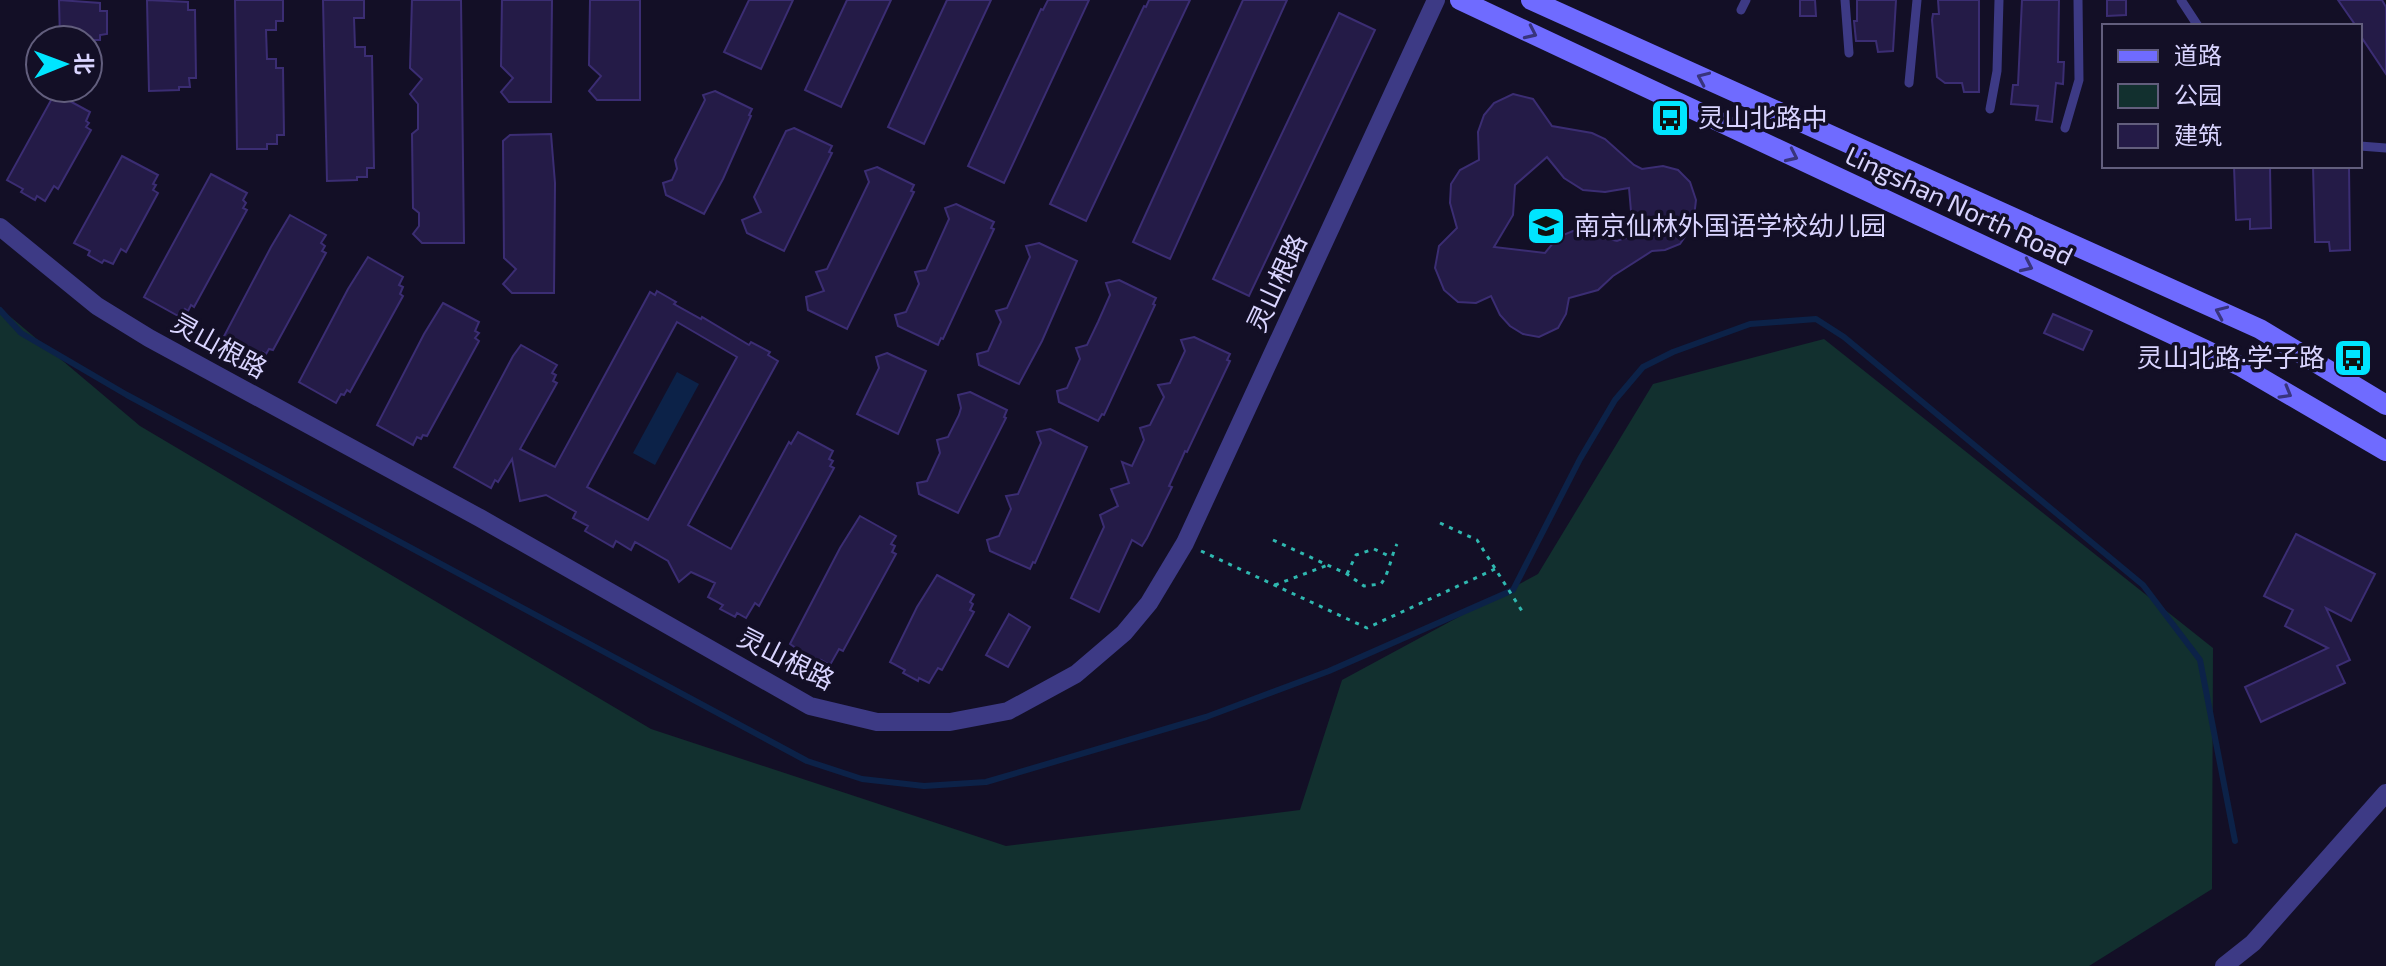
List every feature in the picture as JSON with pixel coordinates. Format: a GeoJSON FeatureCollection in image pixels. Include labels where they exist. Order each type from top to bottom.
{"type":"FeatureCollection","features":[{"type":"Feature","properties":{"kind":"main road","name":"Lingshan North Road"},"geometry":{"type":"LineString","coordinates":[[1460,0],[2242,367],[2386,451]]}},
{"type":"Feature","properties":{"kind":"main road","name":"Lingshan North Road"},"geometry":{"type":"LineString","coordinates":[[1531,0],[2260,329],[2386,405]]}},
{"type":"Feature","properties":{"kind":"street","name":"灵山根路"},"geometry":{"type":"LineString","coordinates":[[0,227],[97,306],[149,338],[480,518],[810,706],[877,722],[950,722],[1008,711],[1076,674],[1124,633],[1149,603],[1185,543],[1436,0]]}},
{"type":"Feature","properties":{"kind":"street"},"geometry":{"type":"LineString","coordinates":[[2224,966],[2253,943],[2383,794]]}},
{"type":"Feature","properties":{"kind":"lane"},"geometry":{"type":"LineString","coordinates":[[1741,10],[1746,0]]}},
{"type":"Feature","properties":{"kind":"lane"},"geometry":{"type":"LineString","coordinates":[[1845,0],[1849,53]]}},
{"type":"Feature","properties":{"kind":"lane"},"geometry":{"type":"LineString","coordinates":[[1909,83],[1917,0]]}},
{"type":"Feature","properties":{"kind":"lane"},"geometry":{"type":"LineString","coordinates":[[1990,109],[1997,71],[1999,0]]}},
{"type":"Feature","properties":{"kind":"lane"},"geometry":{"type":"LineString","coordinates":[[2065,128],[2079,80],[2078,0]]}},
{"type":"Feature","properties":{"kind":"lane"},"geometry":{"type":"LineString","coordinates":[[2181,0],[2197,24]]}},
{"type":"Feature","properties":{"kind":"lane"},"geometry":{"type":"LineString","coordinates":[[2362,146],[2386,148]]}},
{"type":"Feature","properties":{"kind":"path"},"geometry":{"type":"LineString","coordinates":[[1440,523],[1477,540],[1522,611]]}},
{"type":"Feature","properties":{"kind":"path"},"geometry":{"type":"LineString","coordinates":[[1273,540],[1347,574],[1364,586],[1381,584],[1385,579],[1397,544]]}},
{"type":"Feature","properties":{"kind":"path"},"geometry":{"type":"LineString","coordinates":[[1185,543],[1367,628],[1495,569]]}},
{"type":"Feature","properties":{"kind":"path"},"geometry":{"type":"LineString","coordinates":[[1347,574],[1356,555],[1374,549],[1391,557]]}},
{"type":"Feature","properties":{"kind":"path"},"geometry":{"type":"LineString","coordinates":[[1275,585],[1328,565]]}},
{"type":"Feature","properties":{"kind":"green space"},"geometry":{"type":"Polygon","coordinates":[[[0,308],[140,426],[651,729],[1006,846],[1300,810],[1342,680],[1538,574],[1653,384],[1824,339],[2213,648],[2212,889],[2089,966],[0,966],[0,308]]]}},
{"type":"Feature","properties":{"kind":"water"},"geometry":{"type":"Polygon","coordinates":[[[677,372],[699,384],[655,465],[633,453],[677,372]]]}},
{"type":"Feature","properties":{"kind":"building"},"geometry":{"type":"Polygon","coordinates":[[[59,0],[100,3],[100,11],[107,11],[107,34],[104,34],[104,24],[60,24],[59,0]]]}},
{"type":"Feature","properties":{"kind":"building"},"geometry":{"type":"Polygon","coordinates":[[[147,0],[188,2],[188,10],[195,10],[196,78],[189,78],[190,87],[149,91],[147,0]]]}},
{"type":"Feature","properties":{"kind":"building"},"geometry":{"type":"Polygon","coordinates":[[[235,0],[283,0],[283,21],[276,21],[276,30],[266,30],[267,59],[276,59],[276,68],[283,68],[284,135],[277,135],[277,144],[267,144],[267,149],[237,149],[235,0]]]}},
{"type":"Feature","properties":{"kind":"building"},"geometry":{"type":"Polygon","coordinates":[[[323,0],[364,0],[364,18],[354,18],[355,47],[365,47],[365,56],[372,56],[374,168],[367,168],[367,177],[357,177],[357,180],[327,181],[323,0]]]}},
{"type":"Feature","properties":{"kind":"building"},"geometry":{"type":"Polygon","coordinates":[[[412,0],[461,0],[464,243],[422,243],[413,234],[419,226],[419,213],[413,208],[412,134],[418,129],[418,104],[410,94],[422,79],[410,68],[412,0]]]}},
{"type":"Feature","properties":{"kind":"building"},"geometry":{"type":"Polygon","coordinates":[[[502,0],[552,0],[551,102],[509,102],[501,92],[513,78],[501,66],[502,0]]]}},
{"type":"Feature","properties":{"kind":"building"},"geometry":{"type":"Polygon","coordinates":[[[590,0],[640,0],[640,100],[597,100],[589,91],[601,76],[589,65],[590,0]]]}},
{"type":"Feature","properties":{"kind":"building"},"geometry":{"type":"Polygon","coordinates":[[[749,0],[793,0],[761,69],[724,52],[749,0]]]}},
{"type":"Feature","properties":{"kind":"building"},"geometry":{"type":"Polygon","coordinates":[[[847,0],[891,0],[841,107],[805,90],[847,0]]]}},
{"type":"Feature","properties":{"kind":"building"},"geometry":{"type":"Polygon","coordinates":[[[947,0],[991,0],[924,144],[888,127],[947,0]]]}},
{"type":"Feature","properties":{"kind":"building"},"geometry":{"type":"Polygon","coordinates":[[[1048,0],[1089,0],[1004,183],[968,166],[1048,0]]]}},
{"type":"Feature","properties":{"kind":"building"},"geometry":{"type":"Polygon","coordinates":[[[1149,0],[1190,0],[1086,221],[1050,204],[1149,0]]]}},
{"type":"Feature","properties":{"kind":"building"},"geometry":{"type":"Polygon","coordinates":[[[1243,0],[1287,0],[1170,259],[1133,242],[1243,0]]]}},
{"type":"Feature","properties":{"kind":"building"},"geometry":{"type":"Polygon","coordinates":[[[1800,0],[1815,0],[1816,16],[1800,16],[1800,0]]]}},
{"type":"Feature","properties":{"kind":"building"},"geometry":{"type":"Polygon","coordinates":[[[1857,0],[1896,0],[1893,51],[1878,52],[1876,41],[1856,41],[1854,21],[1857,21],[1857,0]]]}},
{"type":"Feature","properties":{"kind":"building"},"geometry":{"type":"Polygon","coordinates":[[[1938,0],[1979,0],[1979,92],[1964,92],[1962,83],[1945,83],[1937,77],[1932,20],[1933,14],[1939,14],[1938,0]]]}},
{"type":"Feature","properties":{"kind":"building"},"geometry":{"type":"Polygon","coordinates":[[[2022,0],[2059,0],[2058,62],[2064,62],[2063,84],[2056,83],[2052,122],[2036,120],[2038,106],[2011,104],[2013,85],[2018,85],[2022,0]]]}},
{"type":"Feature","properties":{"kind":"building"},"geometry":{"type":"Polygon","coordinates":[[[2107,0],[2126,0],[2126,15],[2107,16],[2107,0]]]}},
{"type":"Feature","properties":{"kind":"building"},"geometry":{"type":"Polygon","coordinates":[[[2338,0],[2382,0],[2386,7],[2386,74],[2362,38],[2362,24],[2355,24],[2338,0]]]}},
{"type":"Feature","properties":{"kind":"building"},"geometry":{"type":"Polygon","coordinates":[[[1339,13],[1375,30],[1249,296],[1213,279],[1339,13]]]}},
{"type":"Feature","properties":{"kind":"building"},"geometry":{"type":"Polygon","coordinates":[[[715,91],[752,109],[723,179],[704,214],[666,195],[663,183],[672,180],[677,169],[675,160],[705,100],[703,95],[715,91]]]}},
{"type":"Feature","properties":{"kind":"building"},"geometry":{"type":"Polygon","coordinates":[[[1513,94],[1533,99],[1552,126],[1592,133],[1605,139],[1642,169],[1663,166],[1678,170],[1690,182],[1696,200],[1693,225],[1680,244],[1652,251],[1613,276],[1598,290],[1569,298],[1566,314],[1558,328],[1539,337],[1523,334],[1510,326],[1500,315],[1491,296],[1476,303],[1458,302],[1444,290],[1435,268],[1439,246],[1457,228],[1450,203],[1451,184],[1460,170],[1479,160],[1478,132],[1484,115],[1494,103],[1513,94]],[[1547,157],[1515,185],[1513,215],[1494,247],[1545,253],[1558,237],[1578,229],[1595,230],[1605,238],[1617,241],[1633,235],[1629,188],[1605,192],[1583,190],[1564,178],[1547,157]]]}},
{"type":"Feature","properties":{"kind":"building"},"geometry":{"type":"Polygon","coordinates":[[[49,104],[75,104],[90,112],[86,127],[91,130],[58,189],[54,186],[45,201],[37,196],[35,200],[7,180],[49,104]]]}},
{"type":"Feature","properties":{"kind":"building"},"geometry":{"type":"Polygon","coordinates":[[[794,128],[832,146],[829,152],[832,153],[784,251],[747,233],[742,220],[761,212],[754,197],[786,131],[794,128]]]}},
{"type":"Feature","properties":{"kind":"building"},"geometry":{"type":"Polygon","coordinates":[[[551,134],[555,183],[554,293],[512,293],[503,284],[516,269],[504,258],[503,141],[510,135],[551,134]]]}},
{"type":"Feature","properties":{"kind":"building"},"geometry":{"type":"Polygon","coordinates":[[[122,156],[158,175],[153,190],[158,193],[126,252],[121,249],[113,264],[104,260],[102,263],[88,255],[90,251],[74,243],[122,156]]]}},
{"type":"Feature","properties":{"kind":"building"},"geometry":{"type":"Polygon","coordinates":[[[877,167],[914,185],[911,191],[914,192],[847,329],[808,310],[806,297],[824,291],[816,272],[827,269],[869,182],[865,171],[877,167]]]}},
{"type":"Feature","properties":{"kind":"building"},"geometry":{"type":"Polygon","coordinates":[[[2234,168],[2270,168],[2271,228],[2250,229],[2250,219],[2236,220],[2234,168]]]}},
{"type":"Feature","properties":{"kind":"building"},"geometry":{"type":"Polygon","coordinates":[[[2313,168],[2349,168],[2350,250],[2330,251],[2329,242],[2315,242],[2313,168]]]}},
{"type":"Feature","properties":{"kind":"building"},"geometry":{"type":"Polygon","coordinates":[[[211,174],[247,193],[243,208],[247,210],[194,307],[191,305],[188,311],[185,309],[180,317],[144,297],[211,174]]]}},
{"type":"Feature","properties":{"kind":"building"},"geometry":{"type":"Polygon","coordinates":[[[956,204],[994,222],[991,228],[994,229],[938,345],[898,326],[895,315],[906,312],[919,284],[915,272],[926,270],[949,219],[945,208],[956,204]]]}},
{"type":"Feature","properties":{"kind":"building"},"geometry":{"type":"Polygon","coordinates":[[[290,215],[326,235],[321,243],[325,246],[322,251],[326,253],[273,350],[269,349],[266,354],[263,352],[258,361],[222,340],[290,215]]]}},
{"type":"Feature","properties":{"kind":"building"},"geometry":{"type":"Polygon","coordinates":[[[1039,243],[1077,261],[1042,341],[1019,384],[979,365],[977,354],[988,351],[1001,322],[996,311],[1007,308],[1030,257],[1026,246],[1039,243]]]}},
{"type":"Feature","properties":{"kind":"building"},"geometry":{"type":"Polygon","coordinates":[[[368,257],[403,277],[399,285],[403,287],[400,294],[403,296],[350,392],[347,390],[344,395],[341,394],[336,403],[299,382],[368,257]]]}},
{"type":"Feature","properties":{"kind":"building"},"geometry":{"type":"Polygon","coordinates":[[[1119,280],[1156,298],[1155,305],[1104,415],[1098,421],[1059,402],[1057,391],[1067,388],[1080,359],[1076,348],[1087,345],[1098,322],[1110,295],[1106,283],[1119,280]]]}},
{"type":"Feature","properties":{"kind":"building"},"geometry":{"type":"Polygon","coordinates":[[[657,291],[676,302],[674,304],[749,345],[751,342],[770,352],[768,355],[778,361],[688,525],[731,549],[789,442],[791,444],[798,432],[833,451],[829,459],[833,461],[830,466],[834,468],[759,606],[755,603],[746,618],[737,613],[735,617],[720,609],[723,605],[708,597],[715,583],[691,572],[679,582],[668,561],[635,542],[631,550],[616,541],[613,547],[585,531],[588,526],[573,518],[576,512],[546,495],[520,501],[512,459],[491,488],[454,467],[521,345],[557,365],[552,373],[556,375],[553,381],[557,383],[520,449],[555,467],[650,292],[655,295],[657,291]],[[677,322],[587,487],[648,520],[737,357],[677,322]]]}},
{"type":"Feature","properties":{"kind":"building"},"geometry":{"type":"Polygon","coordinates":[[[443,303],[479,322],[475,331],[479,333],[475,338],[479,341],[427,436],[417,437],[413,445],[377,425],[443,303]]]}},
{"type":"Feature","properties":{"kind":"building"},"geometry":{"type":"Polygon","coordinates":[[[2053,314],[2092,331],[2083,350],[2044,333],[2053,314]]]}},
{"type":"Feature","properties":{"kind":"building"},"geometry":{"type":"Polygon","coordinates":[[[1194,337],[1230,354],[1227,360],[1230,361],[1185,451],[1169,486],[1172,487],[1147,538],[1142,546],[1132,540],[1099,612],[1071,598],[1104,527],[1100,515],[1118,506],[1111,489],[1129,483],[1122,462],[1132,466],[1144,440],[1140,428],[1150,425],[1164,397],[1158,385],[1170,383],[1185,351],[1181,340],[1194,337]]]}},
{"type":"Feature","properties":{"kind":"building"},"geometry":{"type":"Polygon","coordinates":[[[887,353],[926,371],[898,434],[857,414],[879,368],[876,357],[887,353]]]}},
{"type":"Feature","properties":{"kind":"building"},"geometry":{"type":"Polygon","coordinates":[[[970,392],[1007,410],[1006,418],[958,513],[919,494],[917,483],[927,481],[940,453],[937,440],[948,437],[959,415],[958,395],[970,392]]]}},
{"type":"Feature","properties":{"kind":"building"},"geometry":{"type":"Polygon","coordinates":[[[1050,429],[1087,447],[1030,569],[990,551],[987,540],[999,536],[1011,509],[1006,496],[1018,494],[1041,443],[1037,432],[1050,429]]]}},
{"type":"Feature","properties":{"kind":"building"},"geometry":{"type":"Polygon","coordinates":[[[860,516],[896,536],[891,544],[895,546],[892,552],[896,554],[843,651],[839,649],[830,665],[821,660],[819,664],[790,644],[860,516]]]}},
{"type":"Feature","properties":{"kind":"building"},"geometry":{"type":"Polygon","coordinates":[[[2296,534],[2375,574],[2351,621],[2326,608],[2350,660],[2337,666],[2345,683],[2261,722],[2245,687],[2328,648],[2285,626],[2293,610],[2264,596],[2296,534]]]}},
{"type":"Feature","properties":{"kind":"building"},"geometry":{"type":"Polygon","coordinates":[[[937,575],[974,595],[970,610],[974,612],[942,670],[938,668],[929,683],[903,673],[905,670],[890,662],[937,575]]]}},
{"type":"Feature","properties":{"kind":"building"},"geometry":{"type":"Polygon","coordinates":[[[1009,614],[1030,627],[1008,667],[986,655],[1009,614]]]}},
{"type":"Feature","properties":{"kind":"waterway"},"geometry":{"type":"LineString","coordinates":[[0,310],[21,333],[127,395],[807,761],[862,779],[924,786],[986,782],[1206,717],[1329,671],[1513,590],[1580,459],[1615,400],[1643,367],[1673,352],[1750,324],[1816,319],[1844,337],[2143,585],[2200,660],[2235,841]]}},
{"type":"Feature","properties":{"kind":"place","name":"灵山北路中"},"geometry":{"type":"Point","coordinates":[1670,118]}},
{"type":"Feature","properties":{"kind":"place","name":"南京仙林外国语学校幼儿园"},"geometry":{"type":"Point","coordinates":[1546,226]}},
{"type":"Feature","properties":{"kind":"place","name":"灵山北路·学子路"},"geometry":{"type":"Point","coordinates":[2353,358]}}]}
